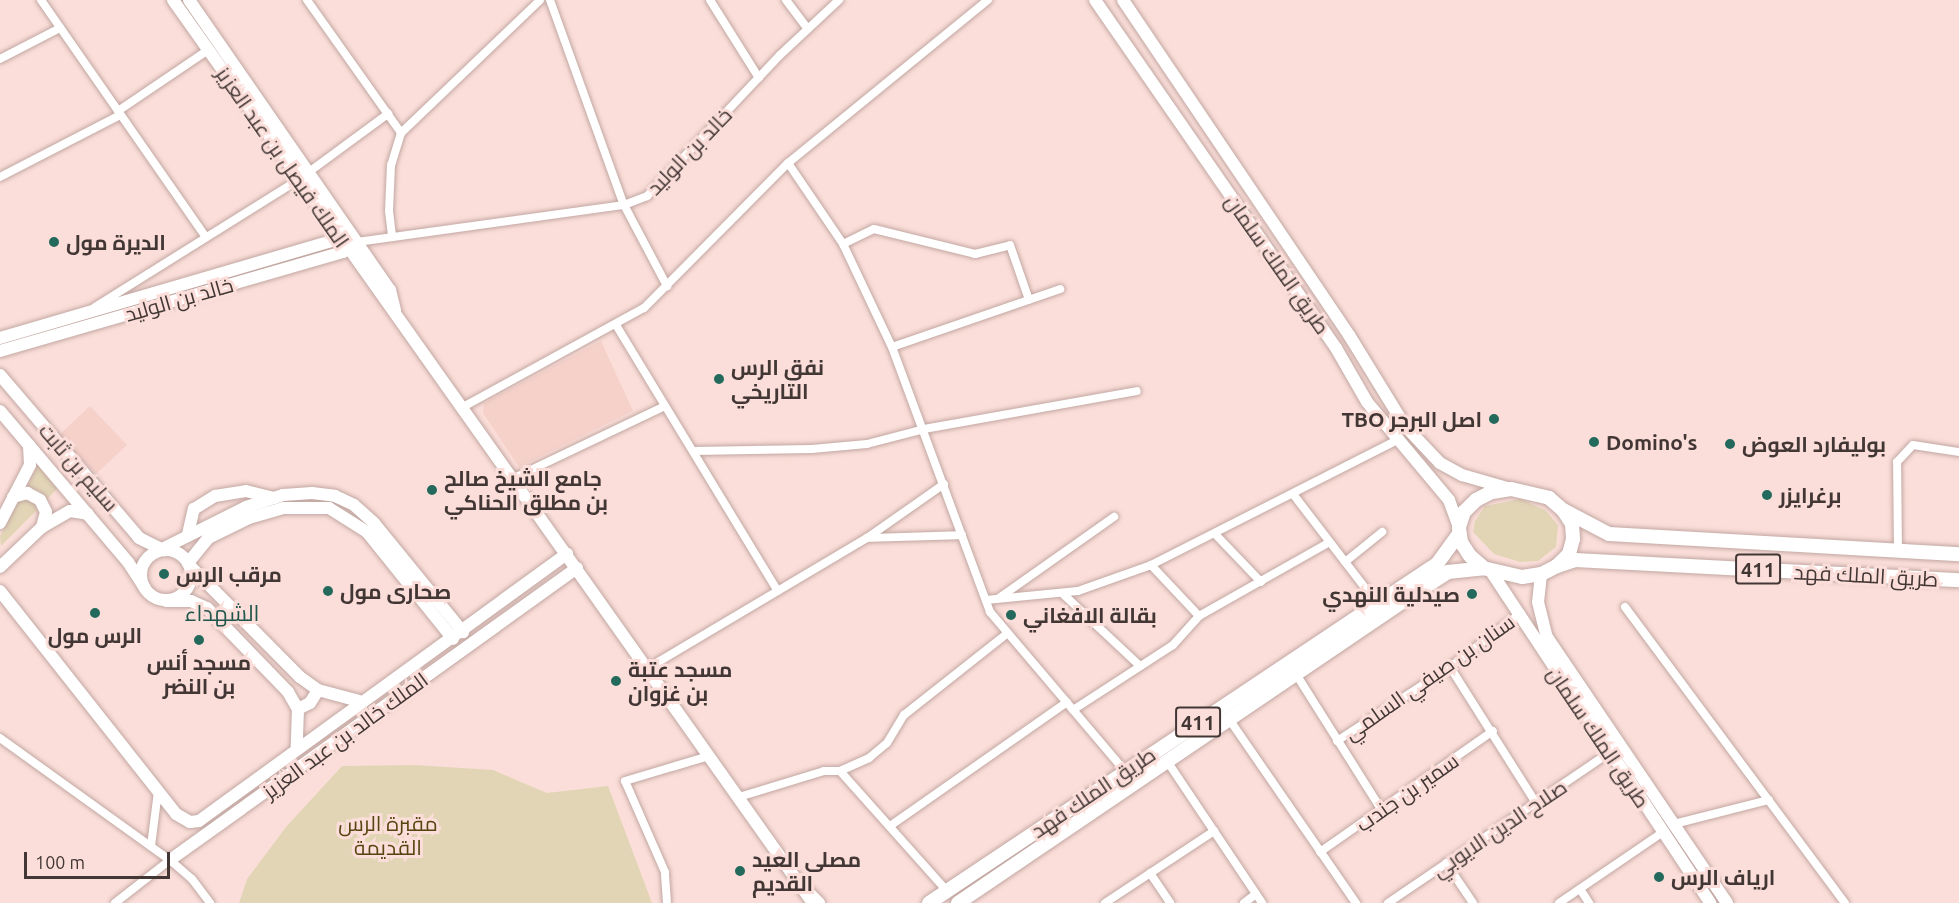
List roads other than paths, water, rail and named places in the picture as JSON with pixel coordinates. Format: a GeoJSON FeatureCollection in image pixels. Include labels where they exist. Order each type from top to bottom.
{"type":"FeatureCollection","features":[{"type":"Feature","properties":{"kind":"main road"},"geometry":{"type":"LineString","coordinates":[[1511,489],[1549,498],[1563,510],[1572,524],[1573,539],[1569,554],[1557,566],[1541,574],[1522,577],[1487,569],[1470,556],[1459,530],[1464,512],[1476,500],[1511,489]]}},
{"type":"Feature","properties":{"kind":"main road","name":"طريق الملك فهد"},"geometry":{"type":"LineString","coordinates":[[1563,510],[1610,534],[1959,554]]}},
{"type":"Feature","properties":{"kind":"main road","name":"طريق الملك فهد"},"geometry":{"type":"LineString","coordinates":[[928,903],[1376,602],[1437,564],[1459,530]]}},
{"type":"Feature","properties":{"kind":"main road","name":"طريق الملك فهد"},"geometry":{"type":"LineString","coordinates":[[1557,566],[1575,560],[1959,580]]}},
{"type":"Feature","properties":{"kind":"main road","name":"طريق الملك فهد"},"geometry":{"type":"LineString","coordinates":[[958,903],[1448,573],[1487,569]]}},
{"type":"Feature","properties":{"kind":"street"},"geometry":{"type":"LineString","coordinates":[[41,0],[206,237]]}},
{"type":"Feature","properties":{"kind":"street","name":"الملك فيصل بن عبد العزيز"},"geometry":{"type":"LineString","coordinates":[[172,0],[303,176]]}},
{"type":"Feature","properties":{"kind":"street","name":"الملك فيصل بن عبد العزيز"},"geometry":{"type":"LineString","coordinates":[[189,0],[380,297],[396,311],[798,882]]}},
{"type":"Feature","properties":{"kind":"street"},"geometry":{"type":"LineString","coordinates":[[307,0],[401,133]]}},
{"type":"Feature","properties":{"kind":"street"},"geometry":{"type":"LineString","coordinates":[[392,237],[388,211],[391,165],[401,133],[540,0]]}},
{"type":"Feature","properties":{"kind":"street"},"geometry":{"type":"LineString","coordinates":[[550,0],[624,206],[667,286]]}},
{"type":"Feature","properties":{"kind":"street"},"geometry":{"type":"LineString","coordinates":[[710,0],[759,78]]}},
{"type":"Feature","properties":{"kind":"street"},"geometry":{"type":"LineString","coordinates":[[786,0],[808,29]]}},
{"type":"Feature","properties":{"kind":"street","name":"خالد بن الوليد"},"geometry":{"type":"LineString","coordinates":[[0,338],[87,312],[348,244],[624,206],[647,196],[759,78],[839,0]]}},
{"type":"Feature","properties":{"kind":"street"},"geometry":{"type":"LineString","coordinates":[[463,407],[644,308],[788,163],[988,0]]}},
{"type":"Feature","properties":{"kind":"street","name":"طريق الملك سلمان"},"geometry":{"type":"LineString","coordinates":[[1095,0],[1397,440],[1449,500],[1459,530]]}},
{"type":"Feature","properties":{"kind":"street","name":"طريق الملك سلمان"},"geometry":{"type":"LineString","coordinates":[[1123,0],[1349,335],[1405,426],[1440,463],[1462,475],[1511,489]]}},
{"type":"Feature","properties":{"kind":"street"},"geometry":{"type":"LineString","coordinates":[[0,59],[60,28]]}},
{"type":"Feature","properties":{"kind":"street"},"geometry":{"type":"LineString","coordinates":[[0,177],[119,113],[208,50]]}},
{"type":"Feature","properties":{"kind":"street"},"geometry":{"type":"LineString","coordinates":[[87,312],[303,176],[388,114]]}},
{"type":"Feature","properties":{"kind":"street"},"geometry":{"type":"LineString","coordinates":[[788,163],[843,244],[892,346],[990,612],[1125,771]]}},
{"type":"Feature","properties":{"kind":"street"},"geometry":{"type":"LineString","coordinates":[[843,244],[874,229],[975,254],[1010,245],[1029,300]]}},
{"type":"Feature","properties":{"kind":"street","name":"خالد بن الوليد"},"geometry":{"type":"LineString","coordinates":[[0,351],[348,244]]}},
{"type":"Feature","properties":{"kind":"street"},"geometry":{"type":"LineString","coordinates":[[892,346],[1060,289]]}},
{"type":"Feature","properties":{"kind":"street"},"geometry":{"type":"LineString","coordinates":[[616,325],[778,591]]}},
{"type":"Feature","properties":{"kind":"street","name":"سليم بن ثابت"},"geometry":{"type":"LineString","coordinates":[[0,375],[139,538],[160,551]]}},
{"type":"Feature","properties":{"kind":"street"},"geometry":{"type":"LineString","coordinates":[[693,451],[856,446],[924,429],[1137,391]]}},
{"type":"Feature","properties":{"kind":"street"},"geometry":{"type":"LineString","coordinates":[[514,478],[665,406]]}},
{"type":"Feature","properties":{"kind":"street","name":"سليم بن ثابت"},"geometry":{"type":"LineString","coordinates":[[0,411],[128,562],[145,588]]}},
{"type":"Feature","properties":{"kind":"street"},"geometry":{"type":"LineString","coordinates":[[986,600],[1078,591],[1151,565],[1216,535],[1397,440]]}},
{"type":"Feature","properties":{"kind":"street"},"geometry":{"type":"LineString","coordinates":[[0,523],[30,465],[28,444]]}},
{"type":"Feature","properties":{"kind":"street"},"geometry":{"type":"LineString","coordinates":[[1898,551],[1897,462],[1913,445],[1959,452]]}},
{"type":"Feature","properties":{"kind":"street"},"geometry":{"type":"LineString","coordinates":[[648,668],[867,538],[944,484]]}},
{"type":"Feature","properties":{"kind":"street"},"geometry":{"type":"LineString","coordinates":[[188,534],[194,509],[215,496],[246,491],[274,498]]}},
{"type":"Feature","properties":{"kind":"street"},"geometry":{"type":"LineString","coordinates":[[13,497],[27,492],[40,500],[46,512],[42,527]]}},
{"type":"Feature","properties":{"kind":"street"},"geometry":{"type":"LineString","coordinates":[[297,747],[298,709],[288,692],[207,608],[191,601],[166,601],[145,588],[142,571],[160,551],[188,534],[274,498],[312,493],[335,496],[354,505],[395,546],[458,635]]}},
{"type":"Feature","properties":{"kind":"street"},"geometry":{"type":"LineString","coordinates":[[1293,494],[1376,602]]}},
{"type":"Feature","properties":{"kind":"street"},"geometry":{"type":"LineString","coordinates":[[166,601],[188,588],[189,564],[208,538],[249,518],[283,508],[329,508],[367,532],[458,635]]}},
{"type":"Feature","properties":{"kind":"street"},"geometry":{"type":"LineString","coordinates":[[0,567],[42,527],[70,512],[88,514]]}},
{"type":"Feature","properties":{"kind":"street"},"geometry":{"type":"LineString","coordinates":[[997,599],[1114,517]]}},
{"type":"Feature","properties":{"kind":"street"},"geometry":{"type":"LineString","coordinates":[[1345,562],[1382,532]]}},
{"type":"Feature","properties":{"kind":"street"},"geometry":{"type":"LineString","coordinates":[[867,538],[962,534]]}},
{"type":"Feature","properties":{"kind":"street"},"geometry":{"type":"LineString","coordinates":[[1216,535],[1261,582]]}},
{"type":"Feature","properties":{"kind":"street"},"geometry":{"type":"LineString","coordinates":[[1073,710],[1173,645],[1199,616],[1330,542]]}},
{"type":"Feature","properties":{"kind":"street"},"geometry":{"type":"LineString","coordinates":[[160,551],[179,554],[300,677],[318,690],[359,701]]}},
{"type":"Feature","properties":{"kind":"street","name":"الملك خالد بن عبد العزيز"},"geometry":{"type":"LineString","coordinates":[[0,591],[183,820],[199,821],[359,701],[458,635],[567,554]]}},
{"type":"Feature","properties":{"kind":"street"},"geometry":{"type":"LineString","coordinates":[[1151,565],[1199,616]]}},
{"type":"Feature","properties":{"kind":"street","name":"الملك خالد بن عبد العزيز"},"geometry":{"type":"LineString","coordinates":[[115,903],[170,860],[577,568]]}},
{"type":"Feature","properties":{"kind":"street","name":"طريق الملك سلمان"},"geometry":{"type":"LineString","coordinates":[[1487,569],[1521,613],[1710,903]]}},
{"type":"Feature","properties":{"kind":"street","name":"طريق الملك سلمان"},"geometry":{"type":"LineString","coordinates":[[1541,574],[1540,616],[1547,637],[1727,903]]}},
{"type":"Feature","properties":{"kind":"street"},"geometry":{"type":"LineString","coordinates":[[1062,593],[1140,666]]}},
{"type":"Feature","properties":{"kind":"street"},"geometry":{"type":"LineString","coordinates":[[1625,607],[1845,903]]}},
{"type":"Feature","properties":{"kind":"street","name":"سنان بن صيفي السلمي"},"geometry":{"type":"LineString","coordinates":[[1337,741],[1450,667],[1521,613]]}},
{"type":"Feature","properties":{"kind":"street"},"geometry":{"type":"LineString","coordinates":[[739,797],[824,771],[840,771],[869,758],[887,743],[904,715],[1008,633]]}},
{"type":"Feature","properties":{"kind":"street"},"geometry":{"type":"LineString","coordinates":[[1450,667],[1493,731],[1536,802]]}},
{"type":"Feature","properties":{"kind":"street"},"geometry":{"type":"LineString","coordinates":[[1296,674],[1381,809]]}},
{"type":"Feature","properties":{"kind":"street"},"geometry":{"type":"LineString","coordinates":[[298,709],[310,703],[318,690]]}},
{"type":"Feature","properties":{"kind":"street"},"geometry":{"type":"LineString","coordinates":[[890,826],[1067,702]]}},
{"type":"Feature","properties":{"kind":"street"},"geometry":{"type":"LineString","coordinates":[[1229,719],[1356,903]]}},
{"type":"Feature","properties":{"kind":"street","name":"سمير بن جندب"},"geometry":{"type":"LineString","coordinates":[[1320,852],[1493,731]]}},
{"type":"Feature","properties":{"kind":"street"},"geometry":{"type":"LineString","coordinates":[[0,738],[170,860],[192,879],[210,903]]}},
{"type":"Feature","properties":{"kind":"street","name":"صلاح الدين الايوبي"},"geometry":{"type":"LineString","coordinates":[[1388,903],[1610,752]]}},
{"type":"Feature","properties":{"kind":"street"},"geometry":{"type":"LineString","coordinates":[[667,903],[665,872],[625,781],[709,756]]}},
{"type":"Feature","properties":{"kind":"street"},"geometry":{"type":"LineString","coordinates":[[1167,761],[1262,903]]}},
{"type":"Feature","properties":{"kind":"street"},"geometry":{"type":"LineString","coordinates":[[840,771],[947,891]]}},
{"type":"Feature","properties":{"kind":"street"},"geometry":{"type":"LineString","coordinates":[[151,846],[158,791]]}},
{"type":"Feature","properties":{"kind":"street"},"geometry":{"type":"LineString","coordinates":[[1674,824],[1768,800]]}},
{"type":"Feature","properties":{"kind":"street"},"geometry":{"type":"LineString","coordinates":[[1105,903],[1214,831]]}},
{"type":"Feature","properties":{"kind":"street"},"geometry":{"type":"LineString","coordinates":[[1559,903],[1662,832]]}},
{"type":"Feature","properties":{"kind":"street"},"geometry":{"type":"LineString","coordinates":[[1446,864],[1473,903]]}},
{"type":"Feature","properties":{"kind":"street"},"geometry":{"type":"LineString","coordinates":[[1150,873],[1170,903]]}},
{"type":"Feature","properties":{"kind":"street"},"geometry":{"type":"LineString","coordinates":[[798,882],[813,903]]}},
{"type":"Feature","properties":{"kind":"street"},"geometry":{"type":"LineString","coordinates":[[798,882],[819,903]]}},
{"type":"Feature","properties":{"kind":"street"},"geometry":{"type":"LineString","coordinates":[[1580,889],[1589,903]]}},
{"type":"Feature","properties":{"kind":"street"},"geometry":{"type":"LineString","coordinates":[[1244,903],[1257,894]]}},
{"type":"Feature","properties":{"kind":"place","name":"الديرة مول"},"geometry":{"type":"Point","coordinates":[54,242]}},
{"type":"Feature","properties":{"kind":"place","name":"نفق الرس التاريخي"},"geometry":{"type":"Point","coordinates":[719,379]}},
{"type":"Feature","properties":{"kind":"place","name":"TBO اصل البرجر"},"geometry":{"type":"Point","coordinates":[1494,419]}},
{"type":"Feature","properties":{"kind":"place","name":"Domino's"},"geometry":{"type":"Point","coordinates":[1594,442]}},
{"type":"Feature","properties":{"kind":"place","name":"بوليفارد العوض"},"geometry":{"type":"Point","coordinates":[1730,444]}},
{"type":"Feature","properties":{"kind":"place","name":"جامع الشيخ صالح بن مطلق الحناكي"},"geometry":{"type":"Point","coordinates":[432,490]}},
{"type":"Feature","properties":{"kind":"place","name":"برغرايزر"},"geometry":{"type":"Point","coordinates":[1767,495]}},
{"type":"Feature","properties":{"kind":"place","name":"مرقب الرس"},"geometry":{"type":"Point","coordinates":[164,574]}},
{"type":"Feature","properties":{"kind":"place","name":"صحارى مول"},"geometry":{"type":"Point","coordinates":[328,591]}},
{"type":"Feature","properties":{"kind":"place","name":"صيدلية النهدي"},"geometry":{"type":"Point","coordinates":[1472,594]}},
{"type":"Feature","properties":{"kind":"place","name":"الرس مول"},"geometry":{"type":"Point","coordinates":[95,613]}},
{"type":"Feature","properties":{"kind":"place","name":"بقالة الافغاني"},"geometry":{"type":"Point","coordinates":[1011,615]}},
{"type":"Feature","properties":{"kind":"place","name":"مسجد أنس بن النضر"},"geometry":{"type":"Point","coordinates":[199,640]}},
{"type":"Feature","properties":{"kind":"place","name":"مسجد عتبة بن غزوان"},"geometry":{"type":"Point","coordinates":[616,681]}},
{"type":"Feature","properties":{"kind":"place","name":"مصلى العيد القديم"},"geometry":{"type":"Point","coordinates":[740,871]}},
{"type":"Feature","properties":{"kind":"place","name":"ارياف الرس"},"geometry":{"type":"Point","coordinates":[1659,877]}},
{"type":"Feature","properties":{"kind":"district","name":"الشهداء"},"geometry":{"type":"Point","coordinates":[222,613]}},
{"type":"Feature","properties":{"kind":"park label","name":"مقبرة الرس القديمة"},"geometry":{"type":"Point","coordinates":[388,835]}}]}
